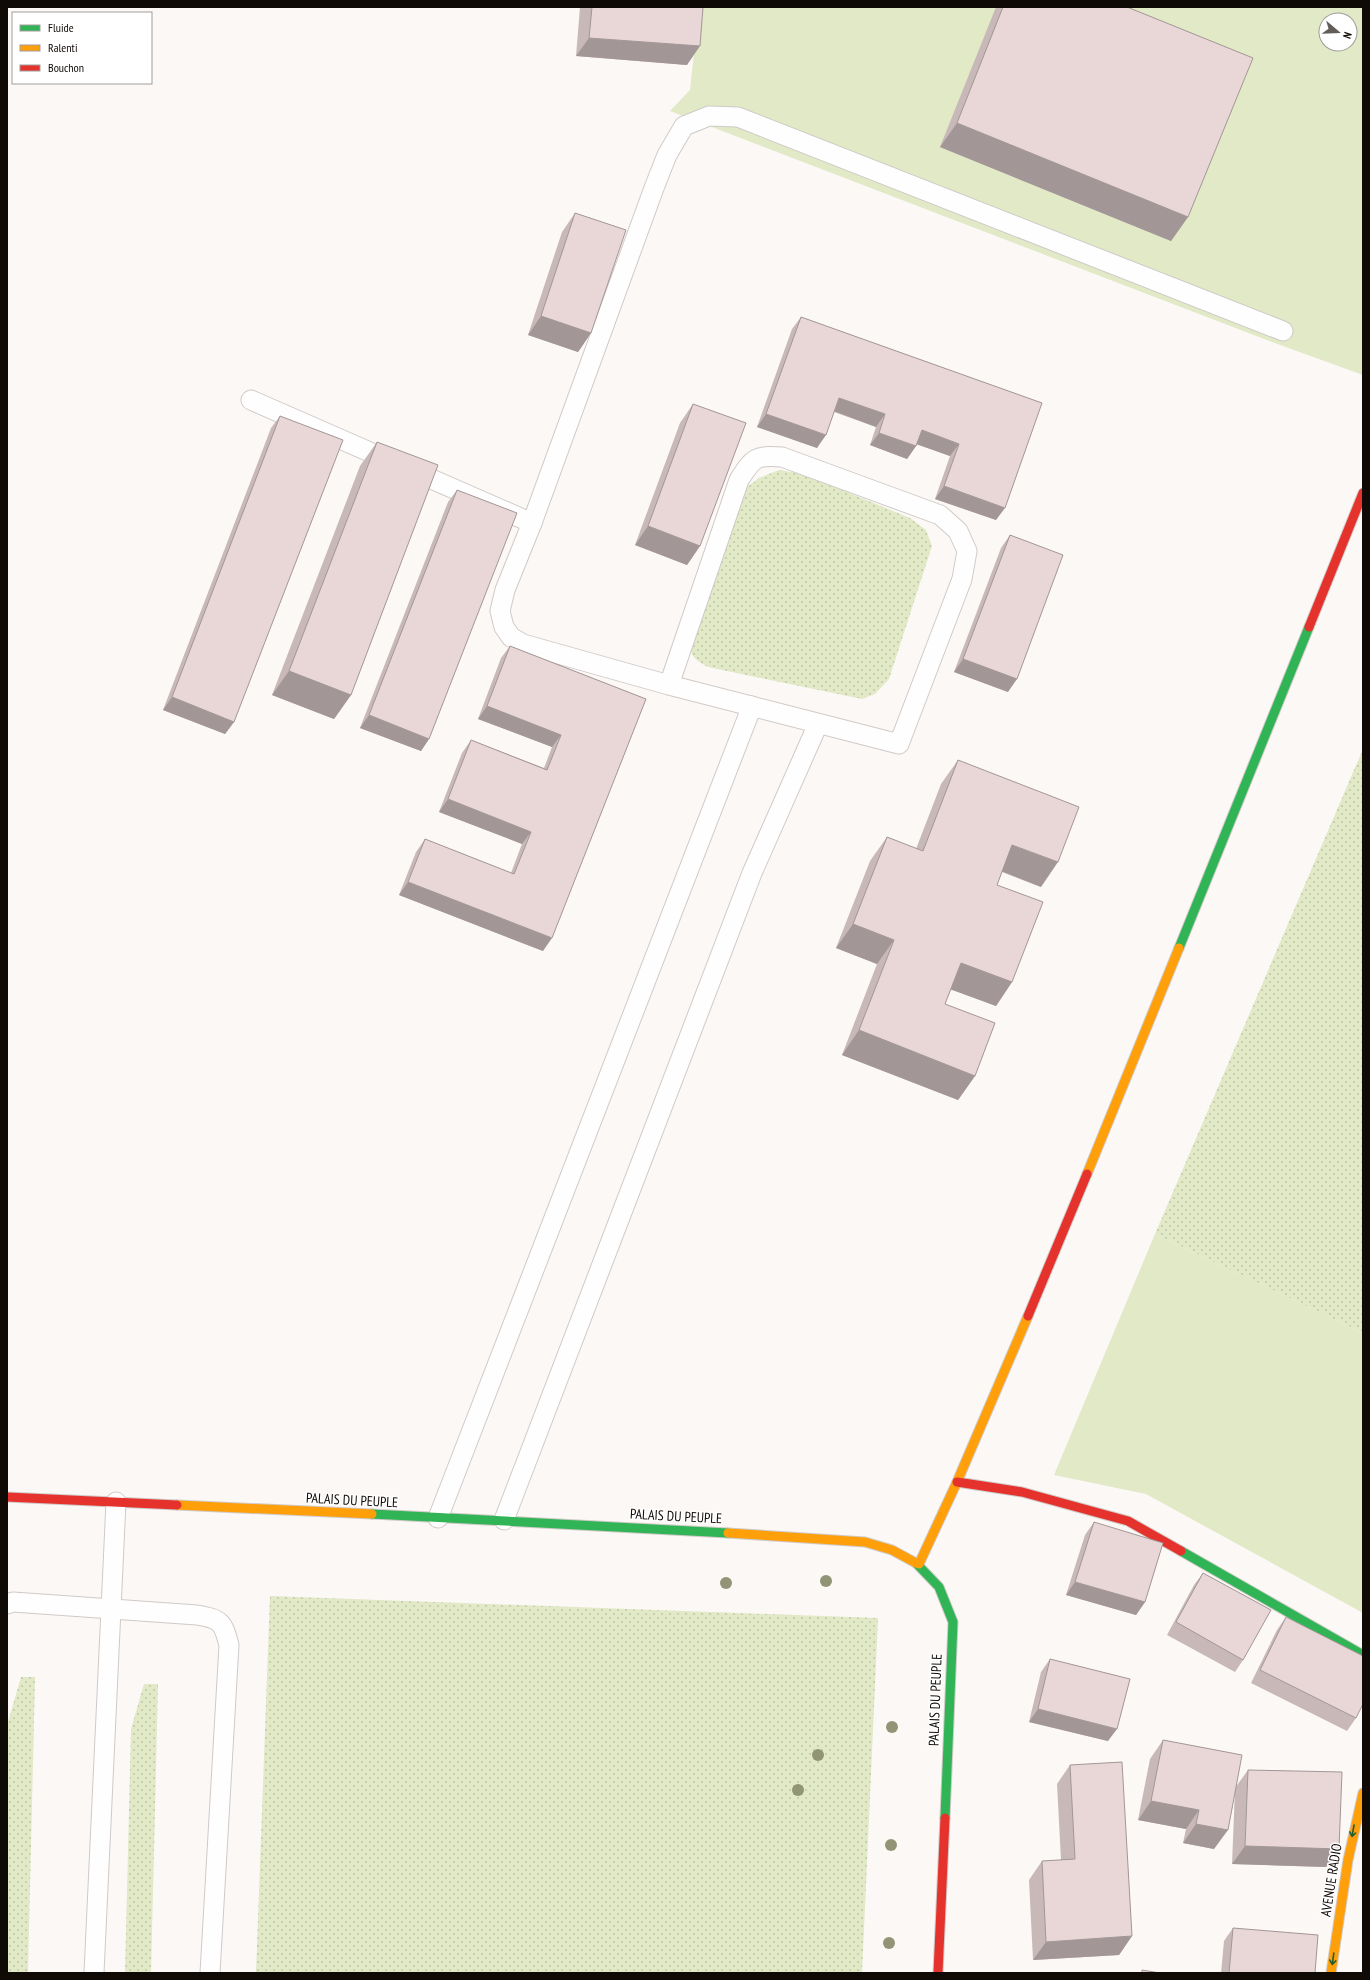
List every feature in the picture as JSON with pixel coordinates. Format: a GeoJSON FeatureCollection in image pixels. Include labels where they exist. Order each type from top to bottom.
{"type":"FeatureCollection","features":[{"type":"Feature","properties":{"kind":"street"},"geometry":{"type":"LineString","coordinates":[[919,1564],[957,1482],[1061,1238],[1363,493]]}},
{"type":"Feature","properties":{"kind":"street"},"geometry":{"type":"LineString","coordinates":[[957,1482],[1022,1492],[1128,1521],[1363,1655]]}},
{"type":"Feature","properties":{"kind":"street","name":"PALAIS DU PEUPLE"},"geometry":{"type":"LineString","coordinates":[[7,1498],[504,1520],[865,1542],[892,1550],[919,1564],[939,1587],[953,1622],[938,1973]]}},
{"type":"Feature","properties":{"kind":"street","name":"AVENUE RADIO"},"geometry":{"type":"LineString","coordinates":[[1331,1973],[1345,1881],[1356,1820],[1363,1793]]}},
{"type":"Feature","properties":{"kind":"lane"},"geometry":{"type":"LineString","coordinates":[[669,685],[739,480],[750,463],[763,455],[782,457],[940,515],[958,531],[967,551],[962,579],[899,744],[669,685],[523,644],[511,637],[504,627],[500,611],[505,590],[532,523],[667,156],[684,126],[709,116],[738,117],[1283,331]]}},
{"type":"Feature","properties":{"kind":"lane"},"geometry":{"type":"LineString","coordinates":[[251,400],[532,523]]}},
{"type":"Feature","properties":{"kind":"lane"},"geometry":{"type":"LineString","coordinates":[[438,1518],[752,706]]}},
{"type":"Feature","properties":{"kind":"lane"},"geometry":{"type":"LineString","coordinates":[[504,1520],[752,873],[818,724]]}},
{"type":"Feature","properties":{"kind":"lane"},"geometry":{"type":"LineString","coordinates":[[94,1973],[116,1502]]}},
{"type":"Feature","properties":{"kind":"lane"},"geometry":{"type":"LineString","coordinates":[[7,1604],[13,1602],[214,1618],[224,1628],[229,1645],[210,1973]]}},
{"type":"Feature","properties":{"kind":"green space"},"geometry":{"type":"Polygon","coordinates":[[[699,7],[1363,7],[1363,375],[1272,342],[670,111],[690,90],[699,7]]]}},
{"type":"Feature","properties":{"kind":"green space"},"geometry":{"type":"Polygon","coordinates":[[[779,470],[803,474],[910,518],[926,530],[932,546],[889,679],[875,694],[862,699],[708,667],[692,655],[689,642],[743,490],[759,478],[779,470]]]}},
{"type":"Feature","properties":{"kind":"green space"},"geometry":{"type":"Polygon","coordinates":[[[1363,749],[1363,1333],[1155,1234],[1363,749]]]}},
{"type":"Feature","properties":{"kind":"green space"},"geometry":{"type":"Polygon","coordinates":[[[1155,1234],[1363,1333],[1363,1613],[1146,1494],[1054,1475],[1155,1234]]]}},
{"type":"Feature","properties":{"kind":"green space"},"geometry":{"type":"Polygon","coordinates":[[[270,1596],[878,1618],[862,1973],[256,1973],[270,1596]]]}},
{"type":"Feature","properties":{"kind":"green space"},"geometry":{"type":"Polygon","coordinates":[[[21,1677],[35,1677],[28,1972],[7,1973],[8,1722],[21,1677]]]}},
{"type":"Feature","properties":{"kind":"green space"},"geometry":{"type":"Polygon","coordinates":[[[144,1684],[158,1684],[151,1973],[125,1973],[131,1729],[144,1684]]]}},
{"type":"Feature","properties":{"kind":"building"},"geometry":{"type":"Polygon","coordinates":[[[592,7],[703,7],[700,46],[589,38],[592,7]]]}},
{"type":"Feature","properties":{"kind":"building"},"geometry":{"type":"Polygon","coordinates":[[[1003,7],[1127,7],[1253,58],[1188,217],[957,123],[1003,7]]]}},
{"type":"Feature","properties":{"kind":"building"},"geometry":{"type":"Polygon","coordinates":[[[575,213],[626,230],[591,333],[541,316],[575,213]]]}},
{"type":"Feature","properties":{"kind":"building"},"geometry":{"type":"Polygon","coordinates":[[[801,317],[1042,403],[1005,508],[944,486],[959,444],[922,430],[916,446],[879,433],[885,414],[839,398],[826,435],[766,414],[801,317]]]}},
{"type":"Feature","properties":{"kind":"building"},"geometry":{"type":"Polygon","coordinates":[[[693,404],[746,423],[700,546],[648,526],[693,404]]]}},
{"type":"Feature","properties":{"kind":"building"},"geometry":{"type":"Polygon","coordinates":[[[280,416],[343,440],[234,722],[172,697],[280,416]]]}},
{"type":"Feature","properties":{"kind":"building"},"geometry":{"type":"Polygon","coordinates":[[[377,442],[438,465],[351,695],[289,671],[377,442]]]}},
{"type":"Feature","properties":{"kind":"building"},"geometry":{"type":"Polygon","coordinates":[[[457,490],[517,513],[429,739],[369,715],[457,490]]]}},
{"type":"Feature","properties":{"kind":"building"},"geometry":{"type":"Polygon","coordinates":[[[1010,535],[1063,555],[1017,679],[963,659],[1010,535]]]}},
{"type":"Feature","properties":{"kind":"building"},"geometry":{"type":"Polygon","coordinates":[[[510,646],[646,699],[552,938],[408,882],[425,839],[514,874],[531,832],[448,799],[471,740],[547,770],[561,735],[487,706],[510,646]]]}},
{"type":"Feature","properties":{"kind":"building"},"geometry":{"type":"Polygon","coordinates":[[[958,760],[1079,807],[1058,862],[1012,845],[997,885],[1043,902],[1012,982],[961,963],[945,1004],[995,1023],[975,1076],[859,1030],[894,940],[853,924],[887,837],[923,851],[958,760]]]}},
{"type":"Feature","properties":{"kind":"building"},"geometry":{"type":"Polygon","coordinates":[[[1094,1522],[1163,1543],[1145,1602],[1075,1582],[1094,1522]]]}},
{"type":"Feature","properties":{"kind":"building"},"geometry":{"type":"Polygon","coordinates":[[[1203,1573],[1271,1610],[1243,1660],[1176,1622],[1203,1573]]]}},
{"type":"Feature","properties":{"kind":"building"},"geometry":{"type":"Polygon","coordinates":[[[1286,1617],[1363,1656],[1363,1704],[1356,1718],[1260,1670],[1286,1617]]]}},
{"type":"Feature","properties":{"kind":"building"},"geometry":{"type":"Polygon","coordinates":[[[1050,1659],[1130,1679],[1117,1729],[1038,1709],[1050,1659]]]}},
{"type":"Feature","properties":{"kind":"building"},"geometry":{"type":"Polygon","coordinates":[[[1163,1740],[1242,1755],[1228,1830],[1196,1824],[1199,1810],[1151,1801],[1163,1740]]]}},
{"type":"Feature","properties":{"kind":"building"},"geometry":{"type":"Polygon","coordinates":[[[1122,1762],[1132,1936],[1046,1942],[1042,1861],[1075,1859],[1070,1765],[1122,1762]]]}},
{"type":"Feature","properties":{"kind":"building"},"geometry":{"type":"Polygon","coordinates":[[[1248,1770],[1342,1772],[1339,1849],[1245,1846],[1248,1770]]]}},
{"type":"Feature","properties":{"kind":"building"},"geometry":{"type":"Polygon","coordinates":[[[1233,1928],[1318,1935],[1315,1973],[1229,1973],[1233,1928]]]}},
{"type":"Feature","properties":{"kind":"building"},"geometry":{"type":"Polygon","coordinates":[[[1142,1970],[1160,1973],[1142,1973],[1142,1970]]]}},
{"type":"Feature","properties":{"kind":"traffic: fast"},"geometry":{"type":"LineString","coordinates":[[1179,948],[1309,627]]}},
{"type":"Feature","properties":{"kind":"traffic: fast"},"geometry":{"type":"LineString","coordinates":[[372,1514],[728,1533]]}},
{"type":"Feature","properties":{"kind":"traffic: fast"},"geometry":{"type":"LineString","coordinates":[[1181,1551],[1363,1655]]}},
{"type":"Feature","properties":{"kind":"traffic: fast"},"geometry":{"type":"LineString","coordinates":[[916,1563],[939,1587],[953,1622],[945,1818]]}},
{"type":"Feature","properties":{"kind":"traffic: slow"},"geometry":{"type":"LineString","coordinates":[[1087,1174],[1179,948]]}},
{"type":"Feature","properties":{"kind":"traffic: slow"},"geometry":{"type":"LineString","coordinates":[[919,1564],[957,1482],[1028,1316]]}},
{"type":"Feature","properties":{"kind":"traffic: slow"},"geometry":{"type":"LineString","coordinates":[[177,1505],[372,1514]]}},
{"type":"Feature","properties":{"kind":"traffic: slow"},"geometry":{"type":"LineString","coordinates":[[728,1533],[865,1542],[892,1550],[916,1563]]}},
{"type":"Feature","properties":{"kind":"traffic: slow"},"geometry":{"type":"LineString","coordinates":[[1331,1973],[1348,1860],[1363,1793]]}},
{"type":"Feature","properties":{"kind":"traffic: jam"},"geometry":{"type":"LineString","coordinates":[[1309,627],[1363,493]]}},
{"type":"Feature","properties":{"kind":"traffic: jam"},"geometry":{"type":"LineString","coordinates":[[1028,1316],[1087,1174]]}},
{"type":"Feature","properties":{"kind":"traffic: jam"},"geometry":{"type":"LineString","coordinates":[[957,1482],[1022,1492],[1128,1521],[1181,1551]]}},
{"type":"Feature","properties":{"kind":"traffic: jam"},"geometry":{"type":"LineString","coordinates":[[7,1497],[177,1505]]}},
{"type":"Feature","properties":{"kind":"traffic: jam"},"geometry":{"type":"LineString","coordinates":[[938,1973],[945,1818]]}}]}
